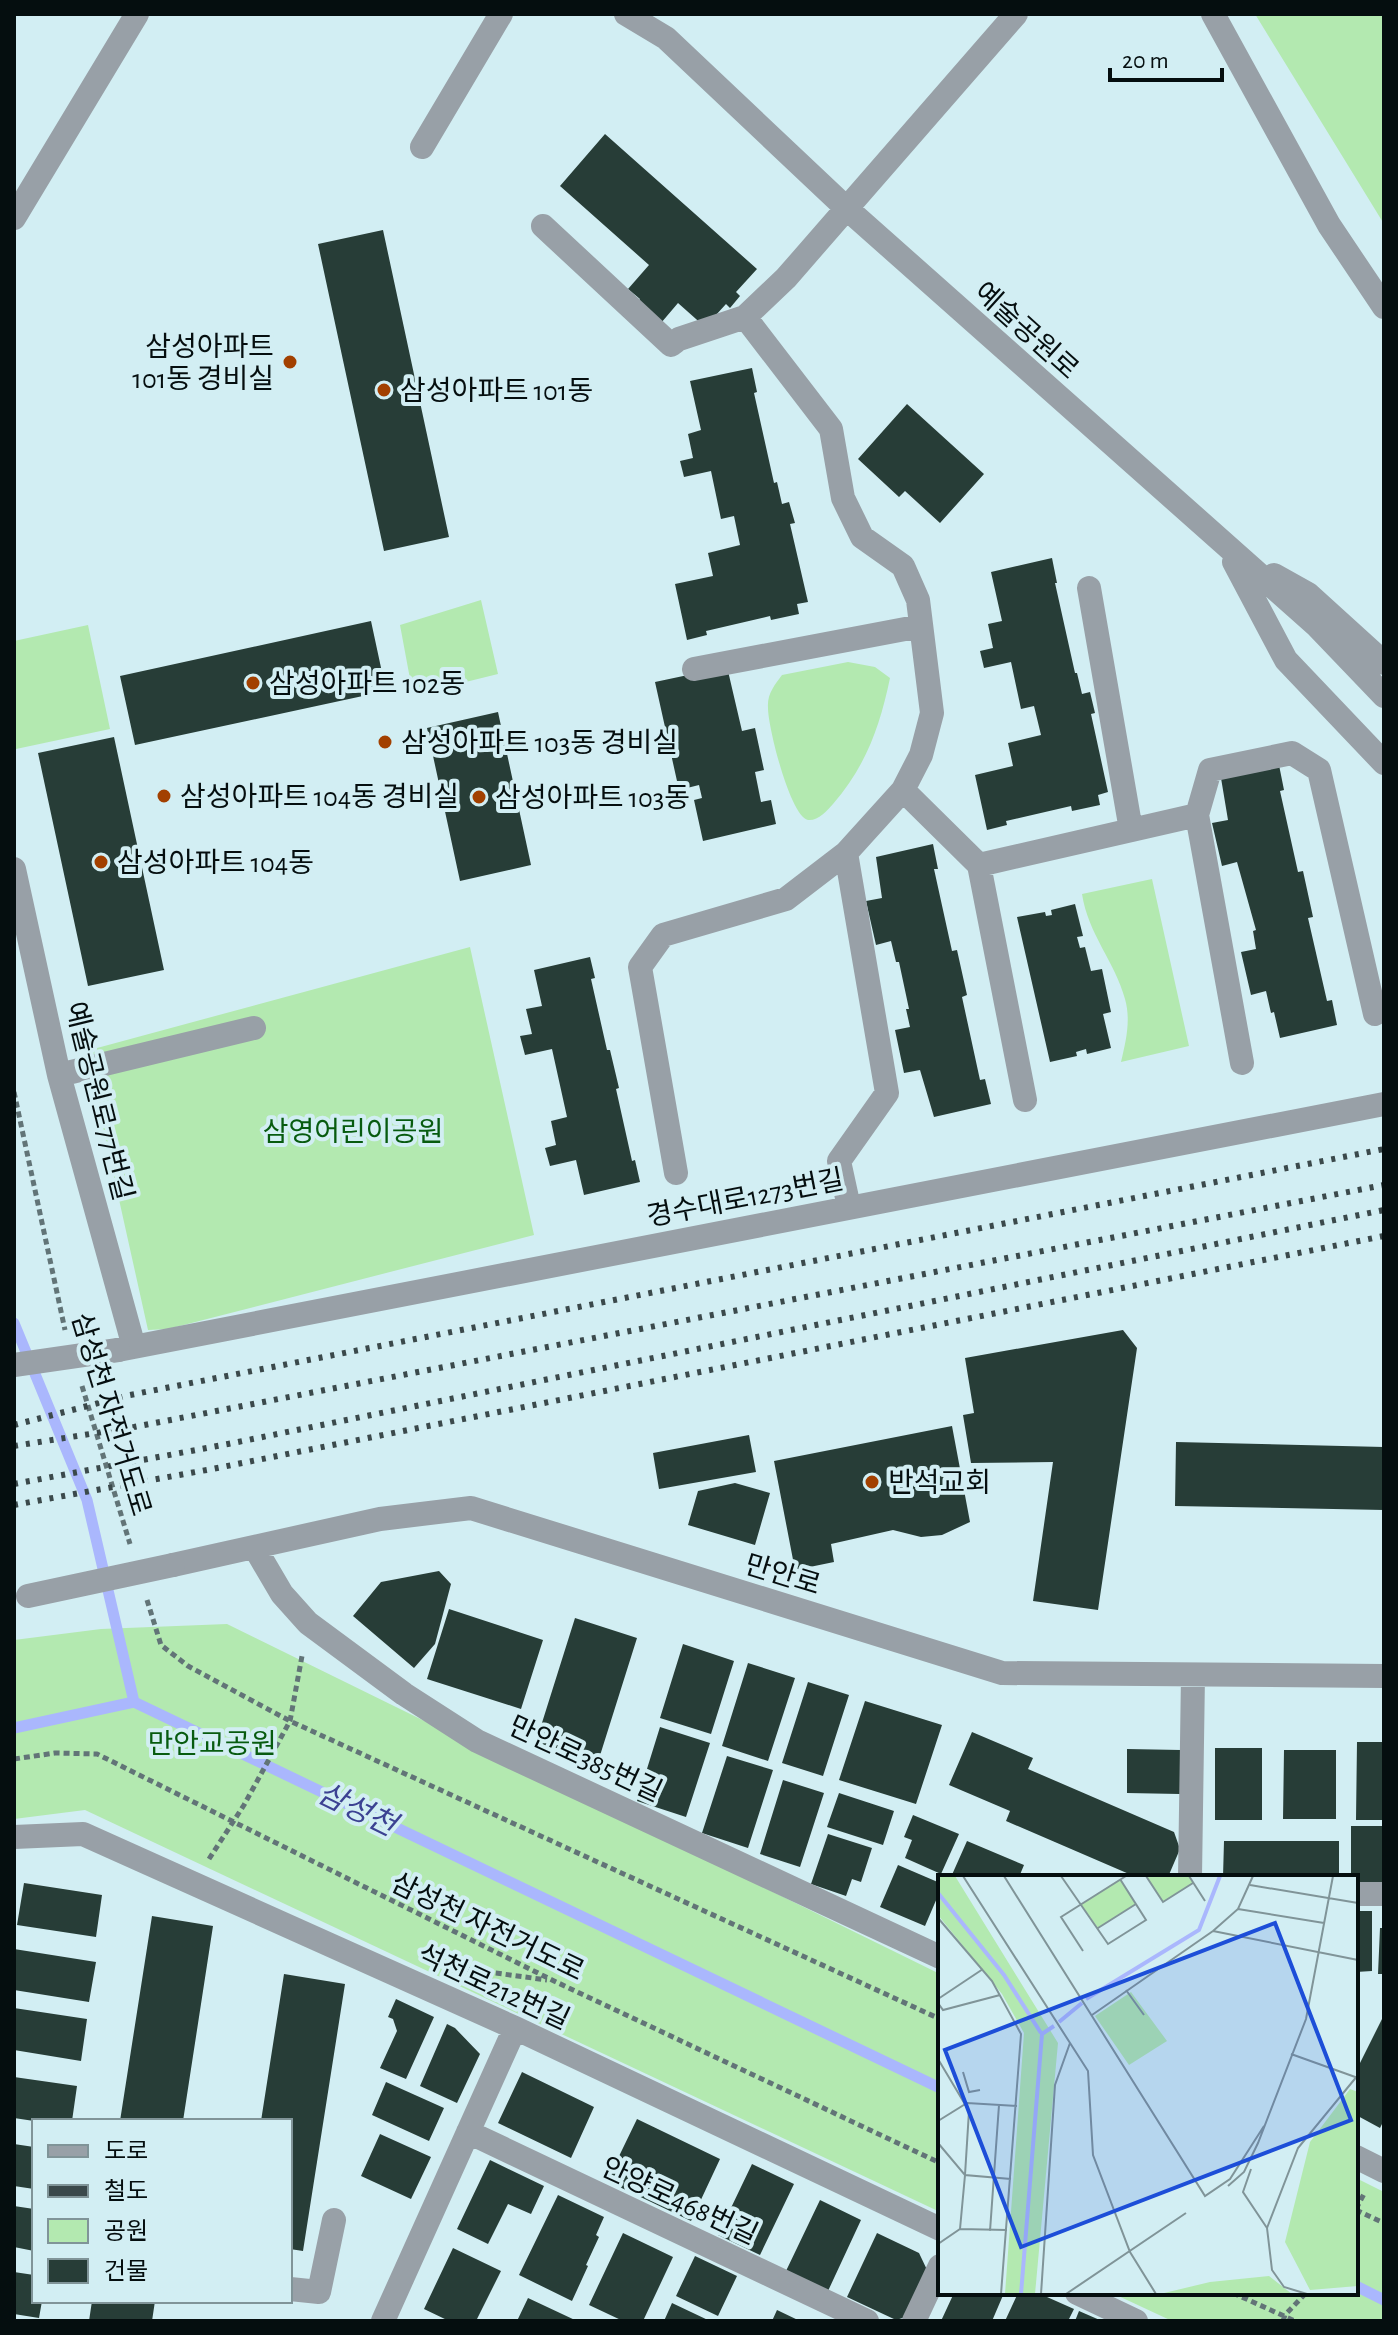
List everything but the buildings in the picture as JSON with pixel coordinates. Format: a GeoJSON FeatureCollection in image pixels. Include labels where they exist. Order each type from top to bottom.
{"type":"FeatureCollection","features":[{"type":"Feature","properties":{"kind":"street"},"geometry":{"type":"LineString","coordinates":[[14,218],[137,14]]}},
{"type":"Feature","properties":{"kind":"street"},"geometry":{"type":"LineString","coordinates":[[422,147],[501,14]]}},
{"type":"Feature","properties":{"kind":"street","name":"예술공원로"},"geometry":{"type":"LineString","coordinates":[[626,14],[666,38],[845,207],[1316,625],[1384,696]]}},
{"type":"Feature","properties":{"kind":"street"},"geometry":{"type":"LineString","coordinates":[[543,226],[671,345],[679,339],[745,317],[786,278],[1016,14]]}},
{"type":"Feature","properties":{"kind":"street"},"geometry":{"type":"LineString","coordinates":[[1213,14],[1329,225],[1384,307]]}},
{"type":"Feature","properties":{"kind":"street"},"geometry":{"type":"LineString","coordinates":[[676,1173],[640,967],[663,935],[786,899],[846,853],[903,790],[921,755],[932,713],[918,600],[903,566],[862,537],[843,498],[831,429],[745,317]]}},
{"type":"Feature","properties":{"kind":"street"},"geometry":{"type":"LineString","coordinates":[[1228,549],[1308,594],[1384,663]]}},
{"type":"Feature","properties":{"kind":"street"},"geometry":{"type":"LineString","coordinates":[[1228,549],[1286,660],[1384,763]]}},
{"type":"Feature","properties":{"kind":"street"},"geometry":{"type":"LineString","coordinates":[[1089,588],[1131,830]]}},
{"type":"Feature","properties":{"kind":"street"},"geometry":{"type":"LineString","coordinates":[[694,669],[921,626]]}},
{"type":"Feature","properties":{"kind":"street"},"geometry":{"type":"LineString","coordinates":[[1242,1063],[1197,815],[1210,770],[1292,753],[1319,770],[1375,1014]]}},
{"type":"Feature","properties":{"kind":"street"},"geometry":{"type":"LineString","coordinates":[[903,790],[979,865],[1025,1100]]}},
{"type":"Feature","properties":{"kind":"street"},"geometry":{"type":"LineString","coordinates":[[979,865],[1197,815]]}},
{"type":"Feature","properties":{"kind":"street"},"geometry":{"type":"LineString","coordinates":[[846,853],[887,1093],[839,1161],[849,1207]]}},
{"type":"Feature","properties":{"kind":"street","name":"예술공원로77번길"},"geometry":{"type":"LineString","coordinates":[[14,869],[59,1075],[126,1348]]}},
{"type":"Feature","properties":{"kind":"street"},"geometry":{"type":"LineString","coordinates":[[59,1075],[254,1028]]}},
{"type":"Feature","properties":{"kind":"street","name":"경수대로1273번길"},"geometry":{"type":"LineString","coordinates":[[14,1365],[126,1348],[1384,1104]]}},
{"type":"Feature","properties":{"kind":"street","name":"만안로"},"geometry":{"type":"LineString","coordinates":[[21,1598],[380,1519],[471,1508],[1002,1673],[1384,1676]]}},
{"type":"Feature","properties":{"kind":"street","name":"만안로385번길"},"geometry":{"type":"LineString","coordinates":[[255,1548],[282,1594],[308,1623],[404,1694],[477,1741],[938,1956]]}},
{"type":"Feature","properties":{"kind":"street"},"geometry":{"type":"LineString","coordinates":[[1190,1875],[1193,1675]]}},
{"type":"Feature","properties":{"kind":"street","name":"석천로212번길"},"geometry":{"type":"LineString","coordinates":[[14,1837],[83,1834],[515,2028],[938,2228]]}},
{"type":"Feature","properties":{"kind":"street"},"geometry":{"type":"LineString","coordinates":[[1358,1894],[1384,1894]]}},
{"type":"Feature","properties":{"kind":"street"},"geometry":{"type":"LineString","coordinates":[[383,2321],[515,2028]]}},
{"type":"Feature","properties":{"kind":"street","name":"안양로468번길"},"geometry":{"type":"LineString","coordinates":[[468,2132],[867,2321]]}},
{"type":"Feature","properties":{"kind":"street"},"geometry":{"type":"LineString","coordinates":[[1358,2158],[1384,2171]]}},
{"type":"Feature","properties":{"kind":"street"},"geometry":{"type":"LineString","coordinates":[[292,2289],[319,2292],[334,2220]]}},
{"type":"Feature","properties":{"kind":"street"},"geometry":{"type":"LineString","coordinates":[[914,2321],[938,2270]]}},
{"type":"Feature","properties":{"kind":"street"},"geometry":{"type":"LineString","coordinates":[[1081,2295],[1136,2321]]}},
{"type":"Feature","properties":{"kind":"path","name":"삼성천 자전거도로"},"geometry":{"type":"LineString","coordinates":[[14,1092],[68,1342]]}},
{"type":"Feature","properties":{"kind":"path","name":"삼성천 자전거도로"},"geometry":{"type":"LineString","coordinates":[[78,1373],[133,1554]]}},
{"type":"Feature","properties":{"kind":"path"},"geometry":{"type":"LineString","coordinates":[[147,1600],[161,1645],[188,1666],[290,1721],[938,2018]]}},
{"type":"Feature","properties":{"kind":"path"},"geometry":{"type":"LineString","coordinates":[[193,1883],[234,1822],[290,1721],[308,1623]]}},
{"type":"Feature","properties":{"kind":"path","name":"삼성천 자전거도로"},"geometry":{"type":"LineString","coordinates":[[14,1759],[55,1753],[97,1754],[552,1980],[938,2162]]}},
{"type":"Feature","properties":{"kind":"path"},"geometry":{"type":"LineString","coordinates":[[1358,2211],[1384,2223]]}},
{"type":"Feature","properties":{"kind":"path"},"geometry":{"type":"LineString","coordinates":[[1237,2295],[1295,2321]]}},
{"type":"Feature","properties":{"kind":"path"},"geometry":{"type":"LineString","coordinates":[[1284,2318],[1304,2295]]}},
{"type":"Feature","properties":{"kind":"green space"},"geometry":{"type":"Polygon","coordinates":[[[1255,14],[1384,14],[1384,224],[1255,14]]]}},
{"type":"Feature","properties":{"kind":"green space"},"geometry":{"type":"Polygon","coordinates":[[[481,600],[498,674],[413,695],[400,625],[481,600]]]}},
{"type":"Feature","properties":{"kind":"green space"},"geometry":{"type":"Polygon","coordinates":[[[88,625],[110,729],[16,749],[14,641],[88,625]]]}},
{"type":"Feature","properties":{"kind":"green space"},"geometry":{"type":"Polygon","coordinates":[[[848,662],[875,667],[890,678],[886,696],[870,745],[845,790],[825,812],[808,820],[794,803],[781,770],[769,718],[769,698],[782,675],[848,662]]]}},
{"type":"Feature","properties":{"kind":"green space"},"geometry":{"type":"Polygon","coordinates":[[[1152,879],[1189,1046],[1121,1062],[1128,1023],[1127,1007],[1121,986],[1090,922],[1082,894],[1152,879]]]}},
{"type":"Feature","properties":{"kind":"green space","name":"삼영어린이공원"},"geometry":{"type":"Polygon","coordinates":[[[470,947],[534,1235],[168,1329],[148,1330],[86,1051],[470,947]]]}},
{"type":"Feature","properties":{"kind":"green space","name":"만안교공원"},"geometry":{"type":"Polygon","coordinates":[[[227,1624],[938,1973],[938,2211],[85,1810],[14,1819],[14,1640],[101,1629],[227,1624]]]}},
{"type":"Feature","properties":{"kind":"green space"},"geometry":{"type":"Polygon","coordinates":[[[1358,2179],[1384,2192],[1384,2321],[1172,2321],[1116,2295],[1358,2295],[1358,2179]]]}},
{"type":"Feature","properties":{"kind":"waterway","name":"삼성천"},"geometry":{"type":"LineString","coordinates":[[14,1323],[87,1500],[134,1702],[938,2087]]}},
{"type":"Feature","properties":{"kind":"waterway"},"geometry":{"type":"LineString","coordinates":[[14,1728],[134,1702]]}},
{"type":"Feature","properties":{"kind":"waterway","name":"삼성천"},"geometry":{"type":"LineString","coordinates":[[1358,2287],[1384,2300]]}},
{"type":"Feature","properties":{"kind":"railway"},"geometry":{"type":"LineString","coordinates":[[14,1425],[130,1395],[1384,1149]]}},
{"type":"Feature","properties":{"kind":"railway"},"geometry":{"type":"LineString","coordinates":[[14,1446],[134,1427],[1384,1185]]}},
{"type":"Feature","properties":{"kind":"railway"},"geometry":{"type":"LineString","coordinates":[[14,1484],[228,1444],[1384,1210]]}},
{"type":"Feature","properties":{"kind":"railway"},"geometry":{"type":"LineString","coordinates":[[14,1505],[212,1469],[1384,1236]]}},
{"type":"Feature","properties":{"kind":"place","name":"삼성아파트 101동 경비실"},"geometry":{"type":"Point","coordinates":[290,362]}},
{"type":"Feature","properties":{"kind":"place","name":"삼성아파트 101동"},"geometry":{"type":"Point","coordinates":[384,390]}},
{"type":"Feature","properties":{"kind":"place","name":"삼성아파트 102동"},"geometry":{"type":"Point","coordinates":[253,683]}},
{"type":"Feature","properties":{"kind":"place","name":"삼성아파트 103동 경비실"},"geometry":{"type":"Point","coordinates":[385,742]}},
{"type":"Feature","properties":{"kind":"place","name":"삼성아파트 104동 경비실"},"geometry":{"type":"Point","coordinates":[164,796]}},
{"type":"Feature","properties":{"kind":"place","name":"삼성아파트 103동"},"geometry":{"type":"Point","coordinates":[479,797]}},
{"type":"Feature","properties":{"kind":"place","name":"삼성아파트 104동"},"geometry":{"type":"Point","coordinates":[101,862]}},
{"type":"Feature","properties":{"kind":"place","name":"반석교회"},"geometry":{"type":"Point","coordinates":[872,1482]}}]}
